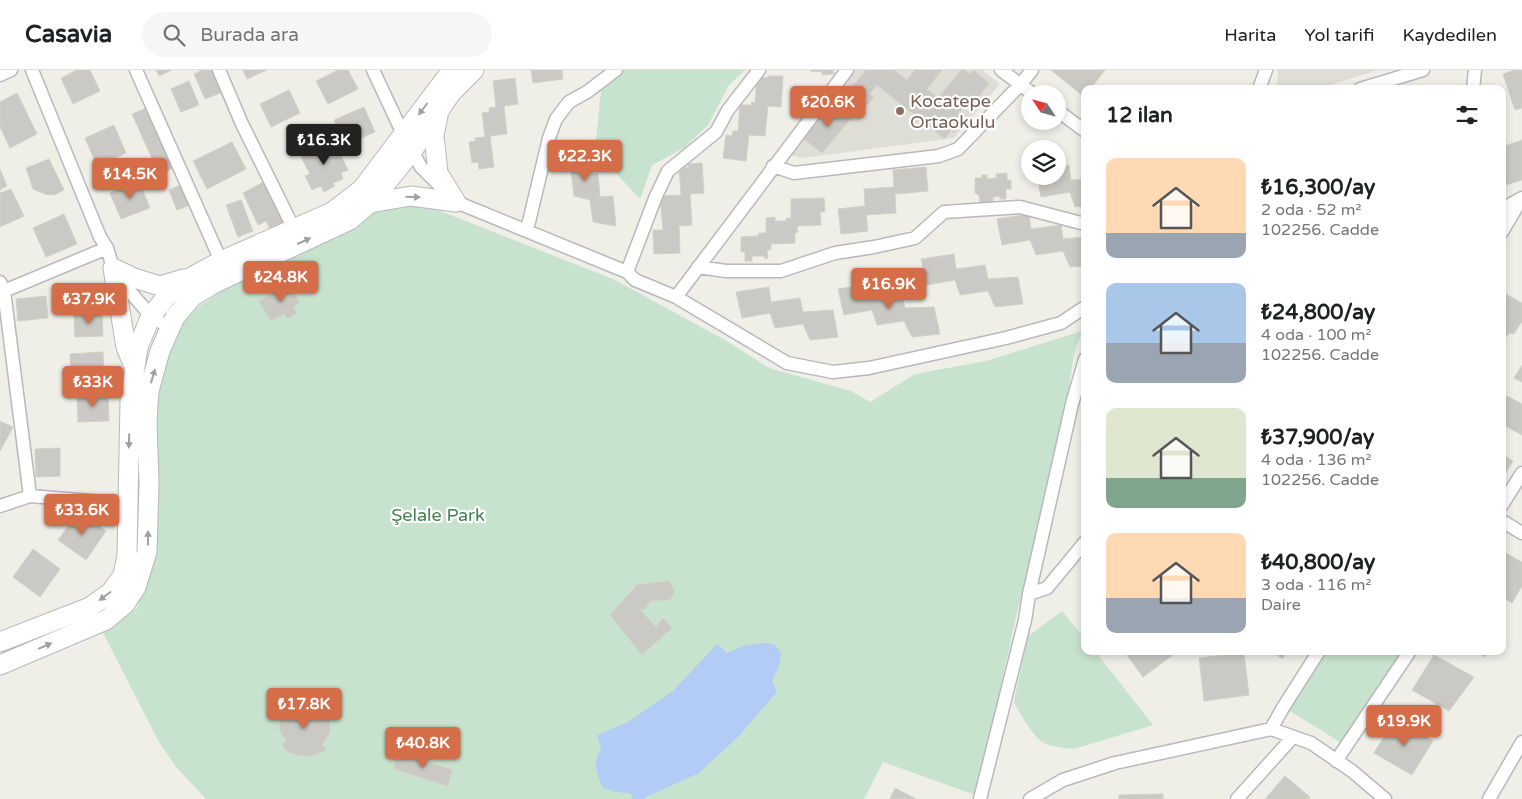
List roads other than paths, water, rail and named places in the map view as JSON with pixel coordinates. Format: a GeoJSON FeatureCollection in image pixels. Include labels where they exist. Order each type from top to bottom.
{"type":"FeatureCollection","features":[{"type":"Feature","properties":{"kind":"street"},"geometry":{"type":"LineString","coordinates":[[0,75],[11,70]]}},
{"type":"Feature","properties":{"kind":"street"},"geometry":{"type":"LineString","coordinates":[[32,70],[100,237],[107,248],[113,268],[126,346],[135,369]]}},
{"type":"Feature","properties":{"kind":"street"},"geometry":{"type":"LineString","coordinates":[[136,70],[222,261]]}},
{"type":"Feature","properties":{"kind":"street"},"geometry":{"type":"LineString","coordinates":[[219,70],[242,124],[294,229]]}},
{"type":"Feature","properties":{"kind":"street"},"geometry":{"type":"LineString","coordinates":[[373,70],[422,167],[456,202]]}},
{"type":"Feature","properties":{"kind":"street"},"geometry":{"type":"LineString","coordinates":[[0,665],[106,620],[126,604],[136,587],[147,552],[149,484],[147,421],[149,392],[160,351],[175,317],[193,296],[215,283],[350,220],[370,203],[452,70]]}},
{"type":"Feature","properties":{"kind":"street"},"geometry":{"type":"LineString","coordinates":[[0,642],[90,607],[111,592],[123,575],[127,555],[130,400],[138,347],[151,316],[167,296],[193,276],[222,261],[332,212],[362,189],[439,111],[451,93],[474,70]]}},
{"type":"Feature","properties":{"kind":"street"},"geometry":{"type":"LineString","coordinates":[[527,230],[545,154],[556,120],[569,102],[587,92],[616,70]]}},
{"type":"Feature","properties":{"kind":"street"},"geometry":{"type":"LineString","coordinates":[[627,272],[656,196],[668,172],[716,132],[728,110],[759,70]]}},
{"type":"Feature","properties":{"kind":"street"},"geometry":{"type":"LineString","coordinates":[[676,297],[847,70]]}},
{"type":"Feature","properties":{"kind":"street"},"geometry":{"type":"LineString","coordinates":[[1001,70],[1020,85]]}},
{"type":"Feature","properties":{"kind":"street"},"geometry":{"type":"LineString","coordinates":[[773,166],[794,172],[945,154],[958,149],[1032,70]]}},
{"type":"Feature","properties":{"kind":"street"},"geometry":{"type":"LineString","coordinates":[[1260,85],[1266,70]]}},
{"type":"Feature","properties":{"kind":"street"},"geometry":{"type":"LineString","coordinates":[[1373,85],[1423,70]]}},
{"type":"Feature","properties":{"kind":"street"},"geometry":{"type":"LineString","coordinates":[[1473,85],[1475,70]]}},
{"type":"Feature","properties":{"kind":"street"},"geometry":{"type":"LineString","coordinates":[[439,111],[434,135],[438,173],[456,202]]}},
{"type":"Feature","properties":{"kind":"street"},"geometry":{"type":"LineString","coordinates":[[1066,117],[1081,128]]}},
{"type":"Feature","properties":{"kind":"street"},"geometry":{"type":"LineString","coordinates":[[370,203],[411,196],[456,202],[627,272],[635,280],[676,297],[787,363],[833,372],[869,368],[1006,338],[1061,324],[1081,310]]}},
{"type":"Feature","properties":{"kind":"street"},"geometry":{"type":"LineString","coordinates":[[1506,207],[1522,198]]}},
{"type":"Feature","properties":{"kind":"street"},"geometry":{"type":"LineString","coordinates":[[1506,225],[1522,198]]}},
{"type":"Feature","properties":{"kind":"street"},"geometry":{"type":"LineString","coordinates":[[698,267],[726,271],[780,270],[835,253],[915,238],[944,212],[1020,207],[1081,223]]}},
{"type":"Feature","properties":{"kind":"street"},"geometry":{"type":"LineString","coordinates":[[30,496],[2,287],[107,248]]}},
{"type":"Feature","properties":{"kind":"street"},"geometry":{"type":"LineString","coordinates":[[113,268],[134,278],[160,286],[193,276]]}},
{"type":"Feature","properties":{"kind":"street"},"geometry":{"type":"LineString","coordinates":[[113,268],[126,287],[151,316],[170,328]]}},
{"type":"Feature","properties":{"kind":"street"},"geometry":{"type":"LineString","coordinates":[[980,799],[1024,620],[1072,404],[1081,373]]}},
{"type":"Feature","properties":{"kind":"street"},"geometry":{"type":"LineString","coordinates":[[1506,499],[1522,473]]}},
{"type":"Feature","properties":{"kind":"street"},"geometry":{"type":"LineString","coordinates":[[0,506],[30,496],[128,504]]}},
{"type":"Feature","properties":{"kind":"street"},"geometry":{"type":"LineString","coordinates":[[1506,523],[1522,533]]}},
{"type":"Feature","properties":{"kind":"street"},"geometry":{"type":"LineString","coordinates":[[1029,594],[1047,588],[1081,547]]}},
{"type":"Feature","properties":{"kind":"street"},"geometry":{"type":"LineString","coordinates":[[1271,729],[1316,655]]}},
{"type":"Feature","properties":{"kind":"street"},"geometry":{"type":"LineString","coordinates":[[1336,761],[1407,655]]}},
{"type":"Feature","properties":{"kind":"street"},"geometry":{"type":"LineString","coordinates":[[1030,799],[1063,780],[1115,763],[1271,729],[1311,743],[1352,771],[1385,799]]}},
{"type":"Feature","properties":{"kind":"street"},"geometry":{"type":"LineString","coordinates":[[1237,799],[1293,737]]}},
{"type":"Feature","properties":{"kind":"street"},"geometry":{"type":"LineString","coordinates":[[1489,799],[1522,742]]}},
{"type":"Feature","properties":{"kind":"water"},"geometry":{"type":"Polygon","coordinates":[[[761,643],[774,644],[781,653],[779,666],[772,681],[777,692],[740,735],[699,773],[642,799],[633,799],[630,793],[615,792],[603,787],[596,768],[601,748],[597,735],[628,722],[673,691],[717,644],[727,653],[743,646],[761,643]]]}},
{"type":"Feature","properties":{"kind":"place","name":"Kocatepe Ortaokulu"},"geometry":{"type":"Point","coordinates":[900,111]}},
{"type":"Feature","properties":{"kind":"park label","name":"Şelale Park"},"geometry":{"type":"Point","coordinates":[438,515]}}]}
